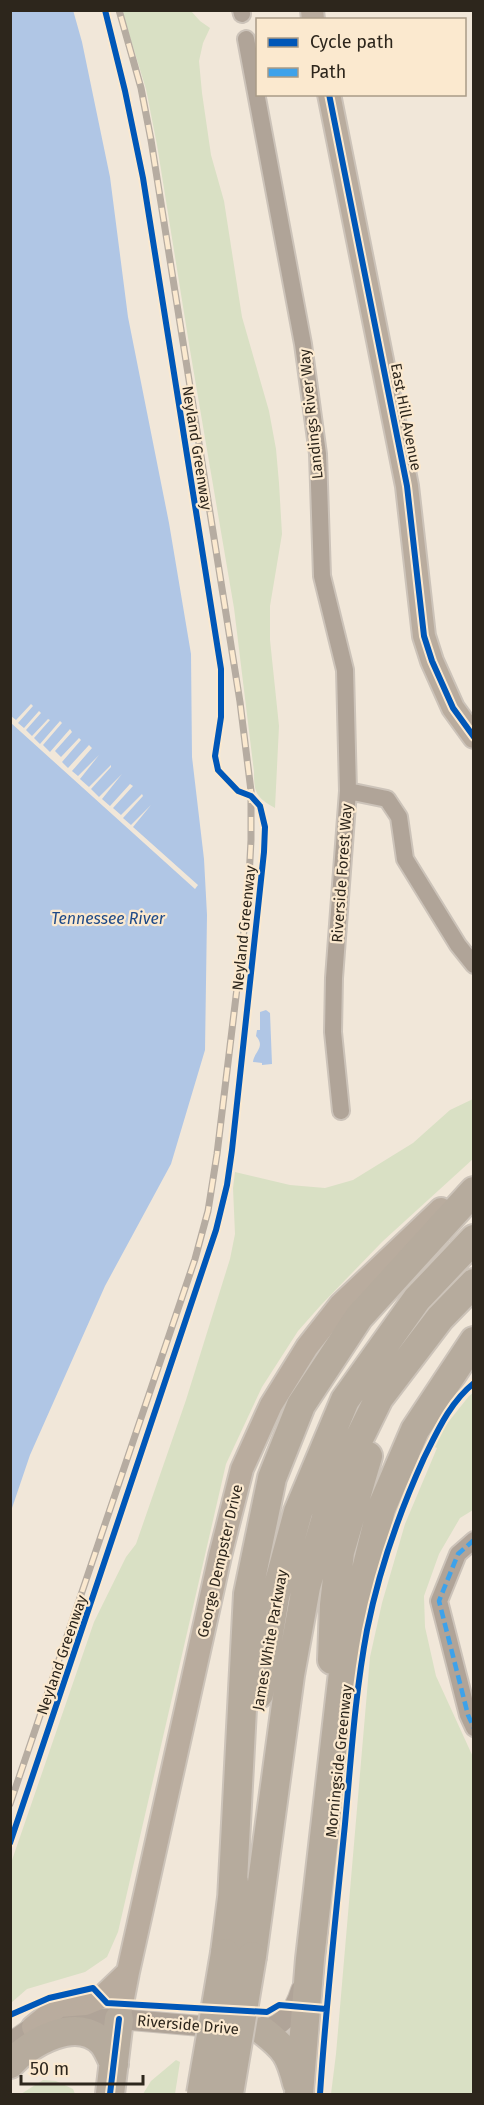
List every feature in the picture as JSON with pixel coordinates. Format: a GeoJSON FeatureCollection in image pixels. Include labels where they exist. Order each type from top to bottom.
{"type":"FeatureCollection","features":[{"type":"Feature","properties":{"kind":"highway"},"geometry":{"type":"LineString","coordinates":[[232,1900],[249,1594],[272,1478],[302,1405],[359,1317],[474,1191]]}},
{"type":"Feature","properties":{"kind":"highway","name":"James White Parkway"},"geometry":{"type":"LineString","coordinates":[[229,2094],[238,1955],[232,1900],[257,1708],[275,1597],[298,1512],[345,1400],[417,1299],[474,1239]]}},
{"type":"Feature","properties":{"kind":"highway","name":"James White Parkway"},"geometry":{"type":"LineString","coordinates":[[201,2094],[238,1955],[306,1587],[329,1507],[350,1456],[380,1398],[440,1318],[474,1283]]}},
{"type":"Feature","properties":{"kind":"highway"},"geometry":{"type":"LineString","coordinates":[[330,1782],[332,1640],[340,1552],[365,1462],[440,1318]]}},
{"type":"Feature","properties":{"kind":"highway"},"geometry":{"type":"LineString","coordinates":[[299,2094],[310,1959],[345,1655],[381,1509],[415,1430],[474,1341]]}},
{"type":"Feature","properties":{"kind":"highway"},"geometry":{"type":"LineString","coordinates":[[110,2094],[119,2019]]}},
{"type":"Feature","properties":{"kind":"highway"},"geometry":{"type":"LineString","coordinates":[[263,2031],[282,2046],[293,2067],[299,2094]]}},
{"type":"Feature","properties":{"kind":"highway"},"geometry":{"type":"LineString","coordinates":[[10,2064],[31,2045],[48,2036],[79,2032],[92,2035],[104,2043],[114,2064]]}},
{"type":"Feature","properties":{"kind":"main road","name":"East Hill Avenue"},"geometry":{"type":"LineString","coordinates":[[329,96],[404,466],[424,636],[432,662],[453,708],[474,737]]}},
{"type":"Feature","properties":{"kind":"main road","name":"George Dempster Drive"},"geometry":{"type":"LineString","coordinates":[[119,2019],[220,1556],[242,1469],[271,1405],[306,1347],[340,1305],[474,1180]]}},
{"type":"Feature","properties":{"kind":"main road"},"geometry":{"type":"LineString","coordinates":[[33,2027],[59,2006],[85,2004],[102,1997],[128,1972]]}},
{"type":"Feature","properties":{"kind":"street","name":"Landings River Way"},"geometry":{"type":"LineString","coordinates":[[246,39],[256,93]]}},
{"type":"Feature","properties":{"kind":"street","name":"Landings River Way"},"geometry":{"type":"LineString","coordinates":[[257,96],[303,344],[318,454],[322,576],[345,670],[348,791]]}},
{"type":"Feature","properties":{"kind":"street","name":"Riverside Forest Way"},"geometry":{"type":"LineString","coordinates":[[341,1112],[333,1032],[348,791],[387,800],[399,817],[405,859],[458,945],[474,964]]}},
{"type":"Feature","properties":{"kind":"street"},"geometry":{"type":"LineString","coordinates":[[474,1540],[458,1554],[439,1601],[468,1715],[474,1728]]}},
{"type":"Feature","properties":{"kind":"street"},"geometry":{"type":"LineString","coordinates":[[263,2031],[284,2021],[296,2007],[310,1959]]}},
{"type":"Feature","properties":{"kind":"street","name":"Riverside Drive"},"geometry":{"type":"LineString","coordinates":[[10,2043],[33,2027],[71,2018],[119,2019],[263,2031]]}},
{"type":"Feature","properties":{"kind":"green space"},"geometry":{"type":"Polygon","coordinates":[[[122,11],[191,11],[210,28],[203,43],[199,61],[211,155],[224,201],[242,317],[269,411],[279,483],[282,534],[270,606],[270,640],[279,726],[275,808],[257,794],[255,785],[234,608],[157,145],[146,89],[122,11]]]}},
{"type":"Feature","properties":{"kind":"green space"},"geometry":{"type":"Polygon","coordinates":[[[473,1099],[473,1159],[383,1241],[298,1331],[262,1387],[226,1464],[118,1932],[107,1957],[85,1972],[27,1989],[11,2003],[11,1863],[94,1622],[126,1557],[136,1544],[186,1400],[230,1259],[235,1234],[233,1188],[235,1172],[290,1185],[325,1188],[353,1180],[413,1143],[450,1110],[473,1099]]]}},
{"type":"Feature","properties":{"kind":"green space"},"geometry":{"type":"Polygon","coordinates":[[[473,1393],[473,1510],[460,1518],[439,1554],[424,1596],[425,1627],[436,1676],[473,1757],[473,2094],[331,2094],[370,1657],[382,1603],[405,1524],[437,1448],[430,1445],[473,1393]]]}},
{"type":"Feature","properties":{"kind":"green space"},"geometry":{"type":"Polygon","coordinates":[[[176,2060],[180,2062],[175,2094],[143,2094],[151,2081],[176,2060]]]}},
{"type":"Feature","properties":{"kind":"green space"},"geometry":{"type":"Polygon","coordinates":[[[43,2080],[56,2081],[73,2089],[75,2094],[21,2094],[43,2080]]]}},
{"type":"Feature","properties":{"kind":"water","name":"Tennessee River"},"geometry":{"type":"Polygon","coordinates":[[[73,10],[82,42],[110,177],[128,317],[169,523],[191,654],[192,757],[204,859],[207,915],[205,1050],[171,1164],[105,1286],[30,1455],[11,1511],[10,11],[73,10]]]}},
{"type":"Feature","properties":{"kind":"water"},"geometry":{"type":"Polygon","coordinates":[[[266,1010],[270,1013],[272,1064],[262,1065],[262,1063],[253,1062],[260,1046],[256,1036],[257,1030],[260,1030],[260,1012],[266,1010]]]}},
{"type":"Feature","properties":{"kind":"pier"},"geometry":{"type":"Polygon","coordinates":[[[31,704],[33,706],[18,723],[24,728],[39,711],[41,713],[26,730],[32,736],[48,719],[50,720],[34,738],[40,744],[60,721],[62,723],[43,745],[50,752],[70,729],[72,732],[55,751],[61,757],[79,738],[81,740],[62,762],[68,768],[89,745],[92,748],[72,771],[78,776],[99,755],[80,779],[89,787],[111,765],[91,789],[99,797],[122,774],[102,799],[110,806],[130,784],[133,786],[113,808],[121,815],[142,794],[143,796],[123,818],[131,825],[151,805],[133,827],[198,885],[195,889],[11,723],[11,716],[16,720],[31,704]]]}},
{"type":"Feature","properties":{"kind":"railway"},"geometry":{"type":"LineString","coordinates":[[10,1804],[195,1259],[208,1211],[248,897],[251,791],[240,702],[151,140],[141,88],[119,10]]}},
{"type":"Feature","properties":{"kind":"marked path"},"geometry":{"type":"LineString","coordinates":[[474,1540],[458,1554],[439,1601],[468,1715],[474,1728]]}},
{"type":"Feature","properties":{"kind":"cycle path","name":"Neyland Greenway"},"geometry":{"type":"LineString","coordinates":[[10,1843],[216,1230],[227,1185],[232,1150],[264,852],[265,827],[260,806],[251,796],[238,791],[218,770],[215,756],[221,717],[221,669],[143,178],[105,10]]}},
{"type":"Feature","properties":{"kind":"cycle path"},"geometry":{"type":"LineString","coordinates":[[329,96],[407,486],[424,636],[432,661],[453,708],[474,737]]}},
{"type":"Feature","properties":{"kind":"cycle path","name":"Morningside Greenway"},"geometry":{"type":"LineString","coordinates":[[320,2094],[354,1727],[367,1630],[398,1521],[424,1458],[445,1418],[458,1399],[474,1383]]}},
{"type":"Feature","properties":{"kind":"cycle path"},"geometry":{"type":"LineString","coordinates":[[10,2015],[49,1998],[93,1988],[107,2003],[267,2012],[279,2005],[326,2009]]}},
{"type":"Feature","properties":{"kind":"cycle path"},"geometry":{"type":"LineString","coordinates":[[110,2094],[119,2019]]}}]}
